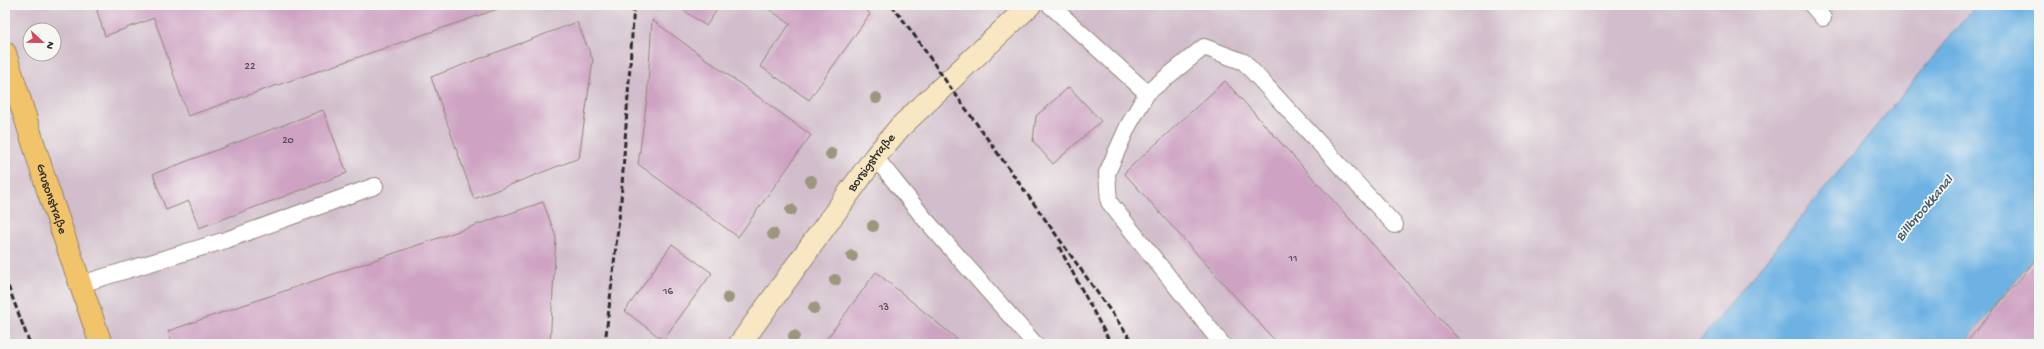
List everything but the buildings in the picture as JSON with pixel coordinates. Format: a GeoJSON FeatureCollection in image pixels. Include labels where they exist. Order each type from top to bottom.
{"type":"FeatureCollection","features":[{"type":"Feature","properties":{"kind":"main road","name":"Borsigstraße"},"geometry":{"type":"LineString","coordinates":[[740,344],[875,157],[900,127],[1028,6]]}},
{"type":"Feature","properties":{"kind":"main road","name":"Grusonstraße"},"geometry":{"type":"LineString","coordinates":[[5,53],[48,190],[101,344]]}},
{"type":"Feature","properties":{"kind":"lane"},"geometry":{"type":"LineString","coordinates":[[1050,5],[1147,93]]}},
{"type":"Feature","properties":{"kind":"lane"},"geometry":{"type":"LineString","coordinates":[[1812,5],[1823,18]]}},
{"type":"Feature","properties":{"kind":"lane"},"geometry":{"type":"LineString","coordinates":[[1222,344],[1109,202],[1107,173],[1128,126],[1147,93],[1204,47],[1244,62],[1395,226]]}},
{"type":"Feature","properties":{"kind":"lane"},"geometry":{"type":"LineString","coordinates":[[875,157],[924,218],[1035,344]]}},
{"type":"Feature","properties":{"kind":"lane"},"geometry":{"type":"LineString","coordinates":[[81,284],[226,240],[375,186]]}},
{"type":"Feature","properties":{"kind":"shaded area"},"geometry":{"type":"Polygon","coordinates":[[[5,5],[1976,5],[1697,344],[5,344],[5,5]]]}},
{"type":"Feature","properties":{"kind":"water","name":"Billbrookkanal"},"geometry":{"type":"Polygon","coordinates":[[[1976,5],[2039,5],[2039,252],[1964,344],[1697,344],[1976,5]]]}},
{"type":"Feature","properties":{"kind":"railway"},"geometry":{"type":"LineString","coordinates":[[605,344],[621,201],[634,5]]}},
{"type":"Feature","properties":{"kind":"railway"},"geometry":{"type":"LineString","coordinates":[[891,5],[899,14],[1134,344]]}},
{"type":"Feature","properties":{"kind":"railway"},"geometry":{"type":"LineString","coordinates":[[1059,247],[1111,344]]}},
{"type":"Feature","properties":{"kind":"railway"},"geometry":{"type":"LineString","coordinates":[[5,278],[30,344]]}}]}
